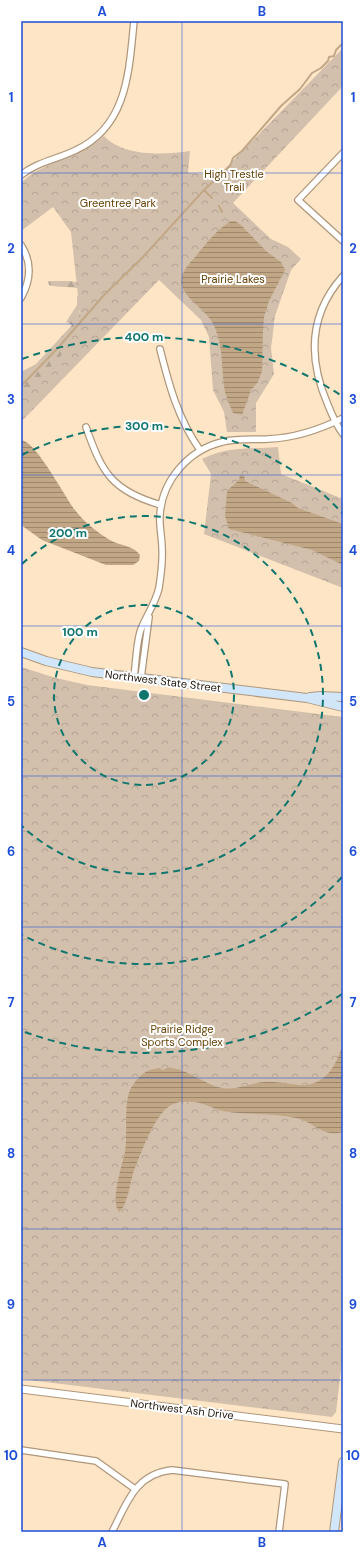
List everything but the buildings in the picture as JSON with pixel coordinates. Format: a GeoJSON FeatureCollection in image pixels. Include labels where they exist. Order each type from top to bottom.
{"type":"FeatureCollection","features":[{"type":"Feature","properties":{"kind":"main road","name":"Northwest State Street"},"geometry":{"type":"LineString","coordinates":[[21,652],[68,667],[138,678],[307,698],[343,706]]}},
{"type":"Feature","properties":{"kind":"main road","name":"Northwest State Street"},"geometry":{"type":"LineString","coordinates":[[307,698],[321,696],[343,697]]}},
{"type":"Feature","properties":{"kind":"main road"},"geometry":{"type":"LineString","coordinates":[[334,1532],[343,1462]]}},
{"type":"Feature","properties":{"kind":"street"},"geometry":{"type":"LineString","coordinates":[[21,176],[32,168],[85,146],[110,122],[124,94],[128,74],[134,21]]}},
{"type":"Feature","properties":{"kind":"street"},"geometry":{"type":"LineString","coordinates":[[343,153],[298,200],[343,241]]}},
{"type":"Feature","properties":{"kind":"street"},"geometry":{"type":"LineString","coordinates":[[21,245],[27,258],[29,270],[27,285],[21,298]]}},
{"type":"Feature","properties":{"kind":"street"},"geometry":{"type":"LineString","coordinates":[[343,276],[324,305],[318,322],[314,343],[316,372],[335,422],[343,434]]}},
{"type":"Feature","properties":{"kind":"street"},"geometry":{"type":"LineString","coordinates":[[160,349],[176,408],[200,450]]}},
{"type":"Feature","properties":{"kind":"street"},"geometry":{"type":"LineString","coordinates":[[138,678],[141,631],[150,615],[158,590],[162,568],[160,522],[161,505],[166,489],[175,474],[200,450],[231,440],[270,439],[295,436],[315,431],[343,418]]}},
{"type":"Feature","properties":{"kind":"street"},"geometry":{"type":"LineString","coordinates":[[86,427],[98,459],[110,477],[122,488],[136,497],[161,505]]}},
{"type":"Feature","properties":{"kind":"street","name":"Northwest Ash Drive"},"geometry":{"type":"LineString","coordinates":[[21,1389],[343,1429]]}},
{"type":"Feature","properties":{"kind":"street"},"geometry":{"type":"LineString","coordinates":[[21,1450],[96,1461],[135,1489]]}},
{"type":"Feature","properties":{"kind":"street"},"geometry":{"type":"LineString","coordinates":[[112,1532],[135,1489],[154,1474],[172,1470],[285,1484],[279,1532]]}},
{"type":"Feature","properties":{"kind":"green space"},"geometry":{"type":"Polygon","coordinates":[[[343,48],[343,86],[233,203],[271,239],[288,247],[301,259],[291,270],[275,316],[271,348],[274,374],[256,403],[256,432],[227,432],[224,412],[213,390],[209,337],[201,320],[159,280],[21,422],[21,397],[60,357],[81,323],[71,232],[53,207],[21,231],[21,183],[41,169],[83,150],[104,136],[112,143],[133,151],[157,154],[190,151],[188,173],[219,175],[343,48]]]}},
{"type":"Feature","properties":{"kind":"green space"},"geometry":{"type":"Polygon","coordinates":[[[172,221],[175,231],[170,238],[163,243],[121,290],[75,336],[73,344],[65,356],[21,401],[21,372],[36,364],[72,325],[66,322],[77,305],[77,297],[81,289],[53,286],[49,285],[48,281],[71,281],[88,285],[87,293],[79,312],[81,314],[150,241],[172,221]]]}},
{"type":"Feature","properties":{"kind":"green space"},"geometry":{"type":"Polygon","coordinates":[[[278,447],[281,474],[343,499],[343,588],[204,534],[211,474],[202,459],[230,450],[278,447]]]}},
{"type":"Feature","properties":{"kind":"green space","name":"Prairie Ridge Sports Complex"},"geometry":{"type":"Polygon","coordinates":[[[21,667],[56,678],[87,685],[343,717],[343,1353],[336,1412],[332,1417],[21,1379],[21,667]]]}},
{"type":"Feature","properties":{"kind":"shaded area","name":"Prairie Lakes"},"geometry":{"type":"Polygon","coordinates":[[[231,221],[235,221],[241,225],[266,251],[281,262],[285,270],[269,301],[264,317],[262,371],[258,382],[251,390],[242,415],[233,413],[226,395],[220,344],[215,328],[207,315],[187,295],[181,282],[188,265],[214,235],[231,221]]]}},
{"type":"Feature","properties":{"kind":"shaded area"},"geometry":{"type":"Polygon","coordinates":[[[21,440],[27,443],[42,459],[82,519],[110,540],[134,549],[140,555],[139,561],[133,565],[106,565],[42,540],[21,525],[21,440]]]}},
{"type":"Feature","properties":{"kind":"shaded area"},"geometry":{"type":"Polygon","coordinates":[[[240,475],[244,475],[245,481],[292,503],[298,508],[343,524],[343,565],[312,550],[229,529],[225,516],[227,491],[239,480],[240,475]]]}},
{"type":"Feature","properties":{"kind":"shaded area"},"geometry":{"type":"Polygon","coordinates":[[[343,1043],[343,1132],[330,1133],[302,1120],[287,1116],[223,1111],[188,1101],[176,1103],[165,1110],[150,1132],[134,1170],[125,1204],[119,1212],[117,1207],[116,1192],[126,1144],[127,1102],[131,1088],[143,1074],[160,1068],[164,1070],[167,1068],[173,1068],[186,1072],[218,1087],[224,1088],[236,1088],[269,1082],[308,1085],[323,1078],[328,1073],[337,1059],[343,1043]]]}},
{"type":"Feature","properties":{"kind":"waterway"},"geometry":{"type":"LineString","coordinates":[[21,386],[57,349],[104,295],[143,257],[204,190],[230,166],[233,158],[242,151],[281,106],[300,89],[312,73],[321,68],[328,61],[329,57],[334,56],[336,50],[343,43]]}},
{"type":"Feature","properties":{"kind":"waterway"},"geometry":{"type":"LineString","coordinates":[[204,190],[212,198]]}},
{"type":"Feature","properties":{"kind":"waterway"},"geometry":{"type":"LineString","coordinates":[[219,206],[222,212]]}},
{"type":"Feature","properties":{"kind":"park label","name":"High Trestle Trail"},"geometry":{"type":"Point","coordinates":[234,180]}},
{"type":"Feature","properties":{"kind":"park label","name":"Greentree Park"},"geometry":{"type":"Point","coordinates":[118,203]}}]}
